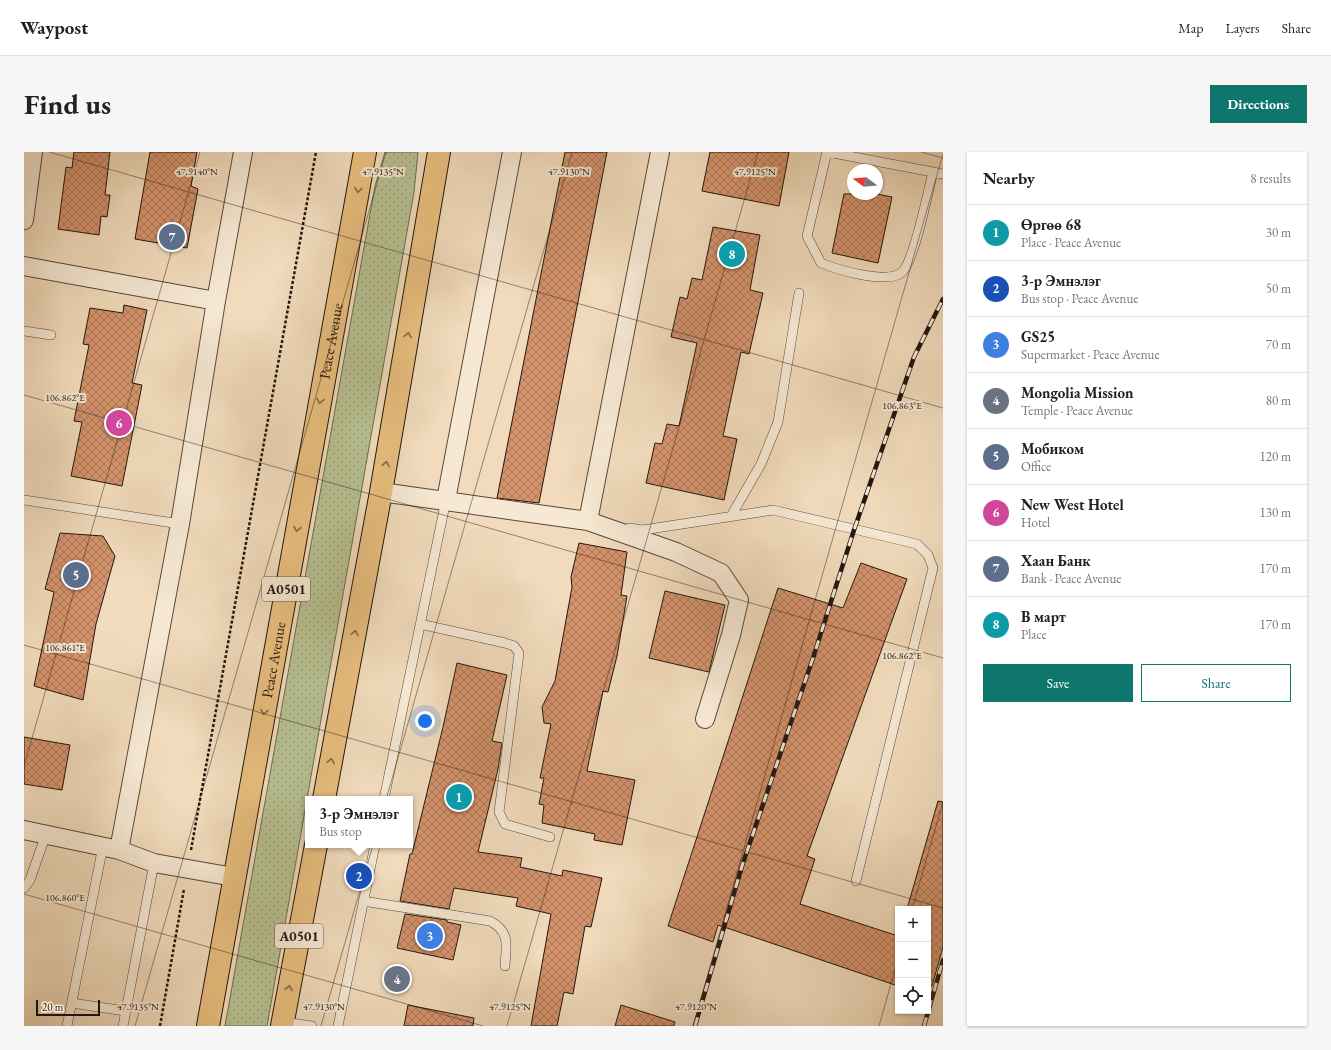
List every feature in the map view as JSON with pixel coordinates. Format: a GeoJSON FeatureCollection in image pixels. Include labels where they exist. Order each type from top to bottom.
{"type":"FeatureCollection","features":[{"type":"Feature","properties":{"kind":"highway","name":"Peace Avenue"},"geometry":{"type":"LineString","coordinates":[[208,1026],[363,152]]}},
{"type":"Feature","properties":{"kind":"highway"},"geometry":{"type":"LineString","coordinates":[[325,796],[381,492],[439,152]]}},
{"type":"Feature","properties":{"kind":"highway","name":"A0501"},"geometry":{"type":"LineString","coordinates":[[283,1024],[315,848]]}},
{"type":"Feature","properties":{"kind":"street"},"geometry":{"type":"LineString","coordinates":[[111,848],[180,524],[216,302],[243,152]]}},
{"type":"Feature","properties":{"kind":"street"},"geometry":{"type":"LineString","coordinates":[[446,500],[512,152]]}},
{"type":"Feature","properties":{"kind":"street"},"geometry":{"type":"LineString","coordinates":[[588,521],[660,152]]}},
{"type":"Feature","properties":{"kind":"street"},"geometry":{"type":"LineString","coordinates":[[24,220],[30,154]]}},
{"type":"Feature","properties":{"kind":"street"},"geometry":{"type":"LineString","coordinates":[[24,266],[216,302]]}},
{"type":"Feature","properties":{"kind":"street"},"geometry":{"type":"LineString","coordinates":[[381,492],[588,521],[676,552],[721,572],[739,600],[731,635],[705,719]]}},
{"type":"Feature","properties":{"kind":"street"},"geometry":{"type":"LineString","coordinates":[[24,830],[111,848],[154,863],[234,877]]}},
{"type":"Feature","properties":{"kind":"lane"},"geometry":{"type":"LineString","coordinates":[[933,172],[911,256],[901,273],[887,278],[837,269],[821,263],[807,236],[828,152],[933,172],[943,174]]}},
{"type":"Feature","properties":{"kind":"lane"},"geometry":{"type":"LineString","coordinates":[[731,516],[760,464],[778,422],[799,292]]}},
{"type":"Feature","properties":{"kind":"lane"},"geometry":{"type":"LineString","coordinates":[[24,331],[51,335]]}},
{"type":"Feature","properties":{"kind":"lane"},"geometry":{"type":"LineString","coordinates":[[24,500],[180,524]]}},
{"type":"Feature","properties":{"kind":"lane"},"geometry":{"type":"LineString","coordinates":[[385,796],[446,500]]}},
{"type":"Feature","properties":{"kind":"lane"},"geometry":{"type":"LineString","coordinates":[[588,521],[643,530],[772,510],[917,544],[928,556],[933,568],[856,881]]}},
{"type":"Feature","properties":{"kind":"lane"},"geometry":{"type":"LineString","coordinates":[[420,624],[505,643],[514,646],[519,653],[499,812],[505,824],[550,837]]}},
{"type":"Feature","properties":{"kind":"lane"},"geometry":{"type":"LineString","coordinates":[[24,888],[30,880],[46,834]]}},
{"type":"Feature","properties":{"kind":"lane"},"geometry":{"type":"LineString","coordinates":[[67,1026],[111,848]]}},
{"type":"Feature","properties":{"kind":"lane"},"geometry":{"type":"LineString","coordinates":[[338,1026],[374,848]]}},
{"type":"Feature","properties":{"kind":"lane"},"geometry":{"type":"LineString","coordinates":[[123,1026],[154,863]]}},
{"type":"Feature","properties":{"kind":"lane"},"geometry":{"type":"LineString","coordinates":[[363,902],[490,921],[503,929],[505,935],[505,966]]}},
{"type":"Feature","properties":{"kind":"lane"},"geometry":{"type":"LineString","coordinates":[[72,1003],[125,1012]]}},
{"type":"Feature","properties":{"kind":"lane"},"geometry":{"type":"LineString","coordinates":[[283,1024],[312,1026]]}},
{"type":"Feature","properties":{"kind":"path"},"geometry":{"type":"LineString","coordinates":[[160,1026],[316,152]]}},
{"type":"Feature","properties":{"kind":"green space"},"geometry":{"type":"Polygon","coordinates":[[[385,152],[418,152],[414,192],[308,796],[305,796],[305,810],[267,1026],[225,1026],[375,186],[385,152]]]}},
{"type":"Feature","properties":{"kind":"building"},"geometry":{"type":"Polygon","coordinates":[[[74,152],[110,152],[105,195],[110,195],[107,217],[101,216],[99,235],[58,229],[66,167],[72,168],[74,152]]]}},
{"type":"Feature","properties":{"kind":"building"},"geometry":{"type":"Polygon","coordinates":[[[150,152],[197,152],[191,186],[198,189],[187,248],[135,239],[150,152]]]}},
{"type":"Feature","properties":{"kind":"building"},"geometry":{"type":"Polygon","coordinates":[[[565,152],[607,152],[539,503],[497,498],[565,152]]]}},
{"type":"Feature","properties":{"kind":"building"},"geometry":{"type":"Polygon","coordinates":[[[710,152],[789,152],[779,206],[702,191],[710,152]]]}},
{"type":"Feature","properties":{"kind":"building"},"geometry":{"type":"Polygon","coordinates":[[[844,194],[847,194],[847,200],[883,200],[883,195],[892,197],[878,263],[832,253],[844,194]]]}},
{"type":"Feature","properties":{"kind":"building"},"geometry":{"type":"Polygon","coordinates":[[[713,227],[760,235],[750,290],[763,293],[749,354],[741,352],[723,436],[737,439],[724,500],[646,483],[655,443],[662,444],[667,424],[679,426],[697,343],[671,337],[680,297],[687,299],[692,278],[702,280],[713,227]]]}},
{"type":"Feature","properties":{"kind":"building"},"geometry":{"type":"Polygon","coordinates":[[[124,305],[147,310],[132,383],[142,385],[122,486],[71,476],[82,422],[74,421],[89,345],[83,344],[90,308],[123,313],[124,305]]]}},
{"type":"Feature","properties":{"kind":"building"},"geometry":{"type":"Polygon","coordinates":[[[60,533],[103,536],[115,556],[96,624],[83,700],[34,686],[54,592],[45,589],[60,533]]]}},
{"type":"Feature","properties":{"kind":"building"},"geometry":{"type":"Polygon","coordinates":[[[579,543],[627,552],[621,595],[627,596],[617,656],[608,692],[603,691],[587,771],[635,780],[622,845],[594,840],[595,834],[542,823],[544,805],[539,804],[544,778],[540,778],[551,724],[544,723],[542,707],[555,681],[572,587],[571,577],[579,543]]]}},
{"type":"Feature","properties":{"kind":"building"},"geometry":{"type":"Polygon","coordinates":[[[861,563],[907,579],[807,856],[815,859],[800,904],[895,935],[895,985],[718,925],[713,942],[668,926],[778,588],[843,608],[861,563]]]}},
{"type":"Feature","properties":{"kind":"building"},"geometry":{"type":"Polygon","coordinates":[[[665,591],[725,605],[709,672],[649,658],[665,591]]]}},
{"type":"Feature","properties":{"kind":"building"},"geometry":{"type":"Polygon","coordinates":[[[457,663],[507,675],[492,741],[502,743],[498,769],[478,852],[522,858],[520,867],[562,876],[563,870],[602,878],[591,927],[585,926],[573,994],[564,992],[557,1026],[531,1026],[551,914],[516,906],[518,898],[454,888],[449,909],[400,901],[410,854],[412,854],[443,727],[457,663]]]}},
{"type":"Feature","properties":{"kind":"building"},"geometry":{"type":"Polygon","coordinates":[[[24,737],[70,745],[62,790],[24,784],[24,737]]]}},
{"type":"Feature","properties":{"kind":"building"},"geometry":{"type":"Polygon","coordinates":[[[938,801],[943,802],[943,947],[932,986],[931,906],[908,906],[938,801]]]}},
{"type":"Feature","properties":{"kind":"building"},"geometry":{"type":"Polygon","coordinates":[[[405,914],[447,920],[447,922],[461,925],[453,960],[397,948],[405,914]]]}},
{"type":"Feature","properties":{"kind":"building"},"geometry":{"type":"Polygon","coordinates":[[[408,1005],[474,1018],[473,1026],[404,1026],[408,1005]]]}},
{"type":"Feature","properties":{"kind":"building"},"geometry":{"type":"Polygon","coordinates":[[[621,1005],[675,1022],[674,1026],[615,1026],[621,1005]]]}},
{"type":"Feature","properties":{"kind":"railway"},"geometry":{"type":"LineString","coordinates":[[695,1026],[742,866],[813,658],[854,530],[914,357],[943,299]]}},
{"type":"Feature","properties":{"kind":"railway"},"geometry":{"type":"LineString","coordinates":[[924,1026],[943,960]]}},
{"type":"Feature","properties":{"kind":"place","name":"Хаан Банк"},"geometry":{"type":"Point","coordinates":[172,237]}},
{"type":"Feature","properties":{"kind":"place","name":"В март"},"geometry":{"type":"Point","coordinates":[732,254]}},
{"type":"Feature","properties":{"kind":"place","name":"New West Hotel"},"geometry":{"type":"Point","coordinates":[119,423]}},
{"type":"Feature","properties":{"kind":"place","name":"Мобиком"},"geometry":{"type":"Point","coordinates":[76,575]}},
{"type":"Feature","properties":{"kind":"place","name":"Өргөө 68"},"geometry":{"type":"Point","coordinates":[459,797]}},
{"type":"Feature","properties":{"kind":"place","name":"3-р Эмнэлэг"},"geometry":{"type":"Point","coordinates":[359,876]}},
{"type":"Feature","properties":{"kind":"place","name":"GS25"},"geometry":{"type":"Point","coordinates":[430,936]}},
{"type":"Feature","properties":{"kind":"place","name":"Mongolia Mission"},"geometry":{"type":"Point","coordinates":[397,979]}}]}
